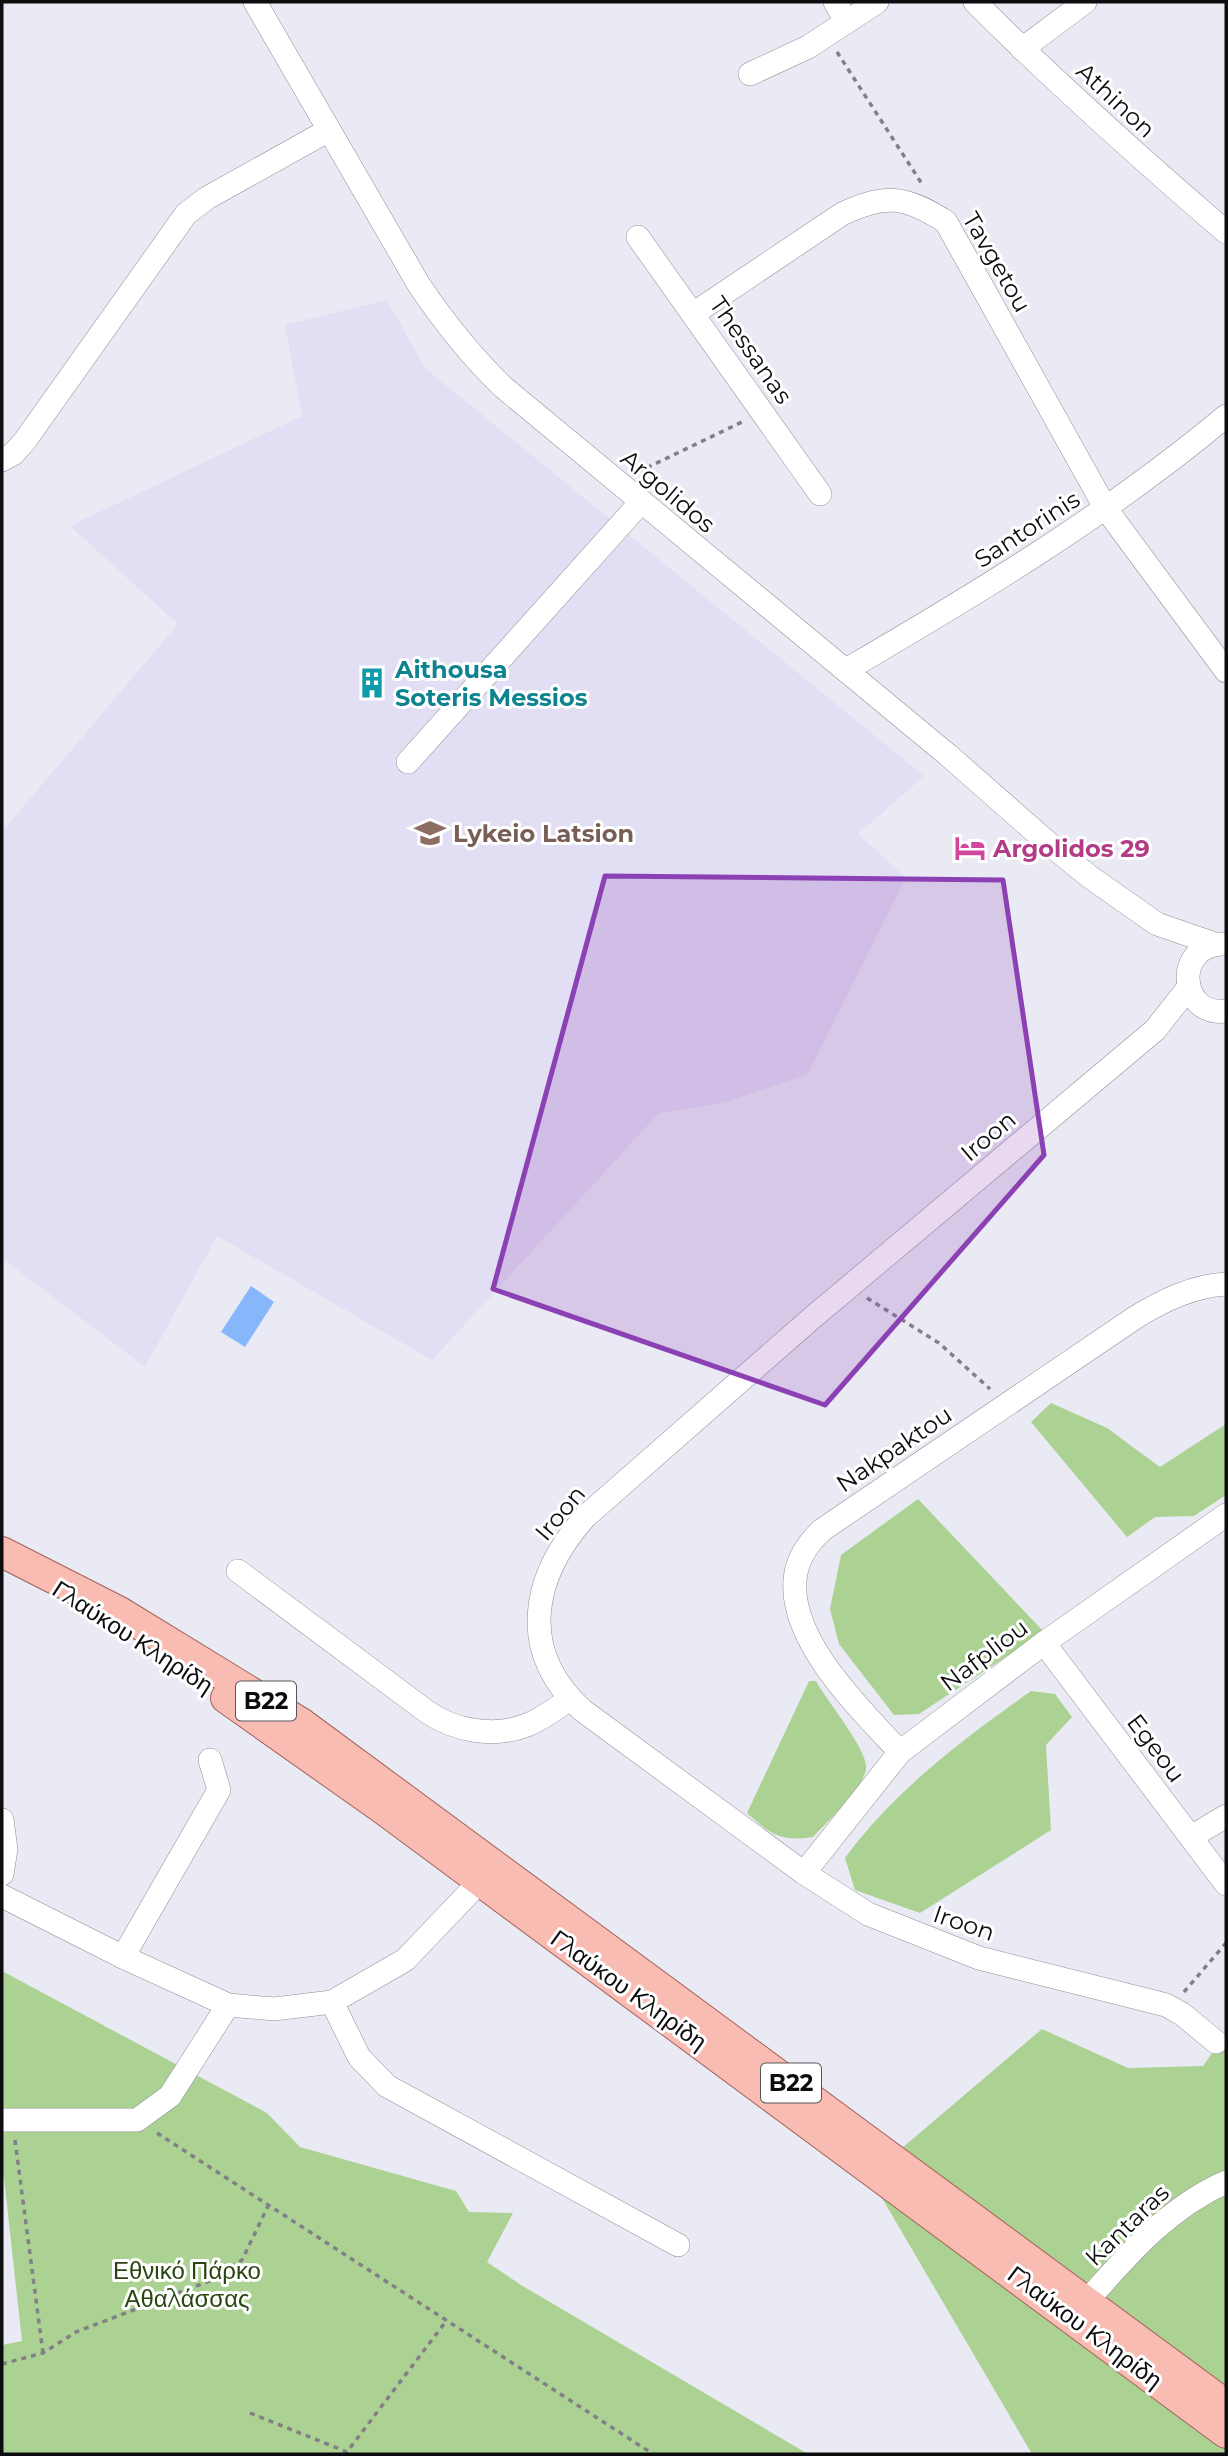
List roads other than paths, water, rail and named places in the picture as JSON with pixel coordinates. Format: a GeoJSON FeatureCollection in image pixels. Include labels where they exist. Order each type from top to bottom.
{"type":"FeatureCollection","features":[{"type":"Feature","properties":{"kind":"main road","name":"Γλαύκου Κληρίδη"},"geometry":{"type":"LineString","coordinates":[[11,1557],[204,1682],[383,1809],[488,1873],[1079,2309],[1226,2405]]}},
{"type":"Feature","properties":{"kind":"main road","name":"Γλαύκου Κληρίδη"},"geometry":{"type":"LineString","coordinates":[[1079,2309],[1226,2434]]}},
{"type":"Feature","properties":{"kind":"street","name":"Argolidos"},"geometry":{"type":"LineString","coordinates":[[255,2],[419,285],[460,342],[503,387],[846,670],[1090,877],[1157,924],[1221,944]]}},
{"type":"Feature","properties":{"kind":"street"},"geometry":{"type":"LineString","coordinates":[[750,74],[808,47],[826,35],[841,11],[877,2]]}},
{"type":"Feature","properties":{"kind":"street","name":"Athinon"},"geometry":{"type":"LineString","coordinates":[[975,2],[1022,49],[1226,232]]}},
{"type":"Feature","properties":{"kind":"street"},"geometry":{"type":"LineString","coordinates":[[1022,49],[1085,2]]}},
{"type":"Feature","properties":{"kind":"street"},"geometry":{"type":"LineString","coordinates":[[2,460],[13,454],[24,442],[186,215],[207,198],[329,130]]}},
{"type":"Feature","properties":{"kind":"street","name":"Tavgetou"},"geometry":{"type":"LineString","coordinates":[[693,314],[853,209],[888,199],[924,207],[946,222],[1106,509],[1226,671]]}},
{"type":"Feature","properties":{"kind":"street","name":"Thessanas"},"geometry":{"type":"LineString","coordinates":[[638,237],[820,494]]}},
{"type":"Feature","properties":{"kind":"street","name":"Santorinis"},"geometry":{"type":"LineString","coordinates":[[846,670],[987,586],[1106,509],[1226,416]]}},
{"type":"Feature","properties":{"kind":"street"},"geometry":{"type":"LineString","coordinates":[[408,762],[641,502]]}},
{"type":"Feature","properties":{"kind":"street","name":"Argolidos"},"geometry":{"type":"LineString","coordinates":[[1157,924],[1189,976],[1194,997],[1218,1010]]}},
{"type":"Feature","properties":{"kind":"street","name":"Iroon"},"geometry":{"type":"LineString","coordinates":[[1216,2042],[1170,2007],[993,1961],[929,1940],[867,1914],[804,1873],[609,1732],[570,1699],[561,1689],[548,1665],[540,1636],[539,1619],[548,1576],[562,1545],[585,1517],[849,1287],[1155,1030],[1189,976],[1196,956],[1204,948],[1221,944]]}},
{"type":"Feature","properties":{"kind":"street","name":"Iroon"},"geometry":{"type":"LineString","coordinates":[[1155,1030],[1218,1010]]}},
{"type":"Feature","properties":{"kind":"street","name":"Nakpaktou"},"geometry":{"type":"LineString","coordinates":[[900,1752],[846,1690],[806,1633],[796,1600],[794,1580],[806,1547],[822,1530],[1160,1303],[1186,1292],[1226,1284]]}},
{"type":"Feature","properties":{"kind":"street","name":"Nafpliou"},"geometry":{"type":"LineString","coordinates":[[804,1873],[900,1752],[1044,1643],[1226,1514]]}},
{"type":"Feature","properties":{"kind":"street"},"geometry":{"type":"LineString","coordinates":[[238,1571],[426,1711],[446,1723],[487,1732],[514,1729],[537,1721],[570,1699]]}},
{"type":"Feature","properties":{"kind":"street","name":"Egeou"},"geometry":{"type":"LineString","coordinates":[[1044,1643],[1226,1884]]}},
{"type":"Feature","properties":{"kind":"street"},"geometry":{"type":"LineString","coordinates":[[123,1957],[219,1790],[210,1760]]}},
{"type":"Feature","properties":{"kind":"street"},"geometry":{"type":"LineString","coordinates":[[1191,1837],[1226,1816]]}},
{"type":"Feature","properties":{"kind":"street"},"geometry":{"type":"LineString","coordinates":[[2,1820],[6,1849],[2,1874]]}},
{"type":"Feature","properties":{"kind":"street"},"geometry":{"type":"LineString","coordinates":[[2,1896],[123,1957],[228,2005],[274,2010],[332,2002],[405,1960],[488,1873]]}},
{"type":"Feature","properties":{"kind":"street"},"geometry":{"type":"LineString","coordinates":[[332,2002],[359,2057],[387,2086],[678,2245]]}},
{"type":"Feature","properties":{"kind":"street"},"geometry":{"type":"LineString","coordinates":[[7,2120],[137,2120],[170,2096],[228,2005]]}},
{"type":"Feature","properties":{"kind":"street","name":"Kantaras"},"geometry":{"type":"LineString","coordinates":[[1079,2309],[1142,2242],[1178,2209],[1226,2182]]}},
{"type":"Feature","properties":{"kind":"water"},"geometry":{"type":"Polygon","coordinates":[[[251,1286],[274,1302],[245,1347],[221,1332],[251,1286]]]}},
{"type":"Feature","properties":{"kind":"place","name":"Aithousa Soteris Messios"},"geometry":{"type":"Point","coordinates":[372,683]}},
{"type":"Feature","properties":{"kind":"place","name":"Lykeio Latsion"},"geometry":{"type":"Point","coordinates":[430,833]}},
{"type":"Feature","properties":{"kind":"place","name":"Argolidos 29"},"geometry":{"type":"Point","coordinates":[970,848]}},
{"type":"Feature","properties":{"kind":"park label","name":"Εθνικό Πάρκο Αθαλάσσας"},"geometry":{"type":"Point","coordinates":[187,2284]}}]}
